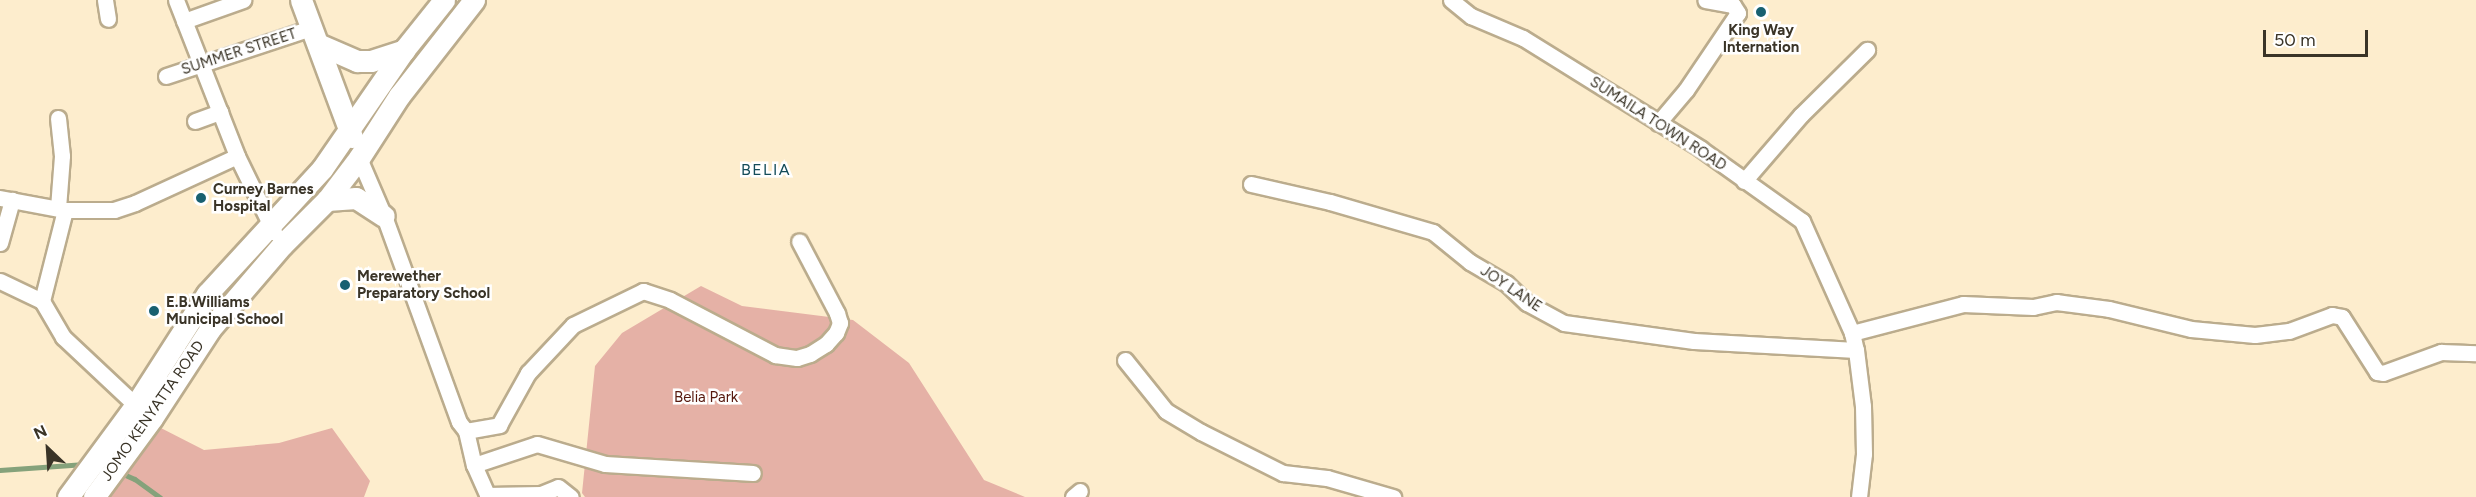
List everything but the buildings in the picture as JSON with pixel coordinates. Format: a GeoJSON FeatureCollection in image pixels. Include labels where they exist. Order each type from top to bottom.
{"type":"FeatureCollection","features":[{"type":"Feature","properties":{"kind":"main road","name":"JOMO KENYATTA ROAD"},"geometry":{"type":"LineString","coordinates":[[94,497],[135,406],[207,294],[322,169],[404,50],[444,0]]}},
{"type":"Feature","properties":{"kind":"main road","name":"JOMO KENYATTA ROAD"},"geometry":{"type":"LineString","coordinates":[[68,497],[116,449],[152,418],[210,329],[282,245],[327,200],[392,106],[474,0]]}},
{"type":"Feature","properties":{"kind":"main road"},"geometry":{"type":"LineString","coordinates":[[301,1],[350,129],[358,158]]}},
{"type":"Feature","properties":{"kind":"main road"},"geometry":{"type":"LineString","coordinates":[[315,36],[357,61],[371,61],[404,50]]}},
{"type":"Feature","properties":{"kind":"main road"},"geometry":{"type":"LineString","coordinates":[[327,200],[356,198],[384,216]]}},
{"type":"Feature","properties":{"kind":"main road"},"geometry":{"type":"LineString","coordinates":[[230,267],[248,283]]}},
{"type":"Feature","properties":{"kind":"street"},"geometry":{"type":"LineString","coordinates":[[105,0],[108,19]]}},
{"type":"Feature","properties":{"kind":"street"},"geometry":{"type":"LineString","coordinates":[[176,0],[237,156],[269,226],[282,245]]}},
{"type":"Feature","properties":{"kind":"street"},"geometry":{"type":"LineString","coordinates":[[184,21],[243,0]]}},
{"type":"Feature","properties":{"kind":"street","name":"SUMAILA TOWN ROAD"},"geometry":{"type":"LineString","coordinates":[[1451,0],[1471,16],[1523,38],[1701,148],[1802,221],[1852,333],[1856,350],[1864,430],[1859,497]]}},
{"type":"Feature","properties":{"kind":"street"},"geometry":{"type":"LineString","coordinates":[[1658,123],[1686,90],[1738,13],[1733,5],[1705,0]]}},
{"type":"Feature","properties":{"kind":"street","name":"SUMMER STREET"},"geometry":{"type":"LineString","coordinates":[[166,76],[201,63],[315,36]]}},
{"type":"Feature","properties":{"kind":"street"},"geometry":{"type":"LineString","coordinates":[[1744,181],[1801,115],[1867,50]]}},
{"type":"Feature","properties":{"kind":"street"},"geometry":{"type":"LineString","coordinates":[[195,122],[220,112]]}},
{"type":"Feature","properties":{"kind":"street"},"geometry":{"type":"LineString","coordinates":[[42,301],[62,209],[62,156],[58,118]]}},
{"type":"Feature","properties":{"kind":"street"},"geometry":{"type":"LineString","coordinates":[[0,243],[6,199],[62,209],[114,210],[135,203],[237,156]]}},
{"type":"Feature","properties":{"kind":"street"},"geometry":{"type":"LineString","coordinates":[[358,158],[384,216],[459,422],[466,430],[474,465],[487,496],[541,494],[558,487],[571,497]]}},
{"type":"Feature","properties":{"kind":"street","name":"JOY LANE"},"geometry":{"type":"LineString","coordinates":[[1251,184],[1330,202],[1433,232],[1470,262],[1506,283],[1527,303],[1564,323],[1694,340],[1856,350]]}},
{"type":"Feature","properties":{"kind":"street"},"geometry":{"type":"LineString","coordinates":[[466,430],[499,425],[528,373],[573,325],[643,291],[670,300],[775,355],[797,358],[810,354],[826,344],[836,333],[840,323],[799,241]]}},
{"type":"Feature","properties":{"kind":"street"},"geometry":{"type":"LineString","coordinates":[[0,281],[42,301],[63,337],[135,406],[152,418]]}},
{"type":"Feature","properties":{"kind":"street"},"geometry":{"type":"LineString","coordinates":[[1852,333],[1963,304],[2033,308],[2056,302],[2109,309],[2191,329],[2255,334],[2289,331],[2332,315],[2342,317],[2377,372],[2383,373],[2441,352],[2476,353]]}},
{"type":"Feature","properties":{"kind":"street"},"geometry":{"type":"LineString","coordinates":[[1125,360],[1166,411],[1201,432],[1283,473],[1327,478],[1393,497]]}},
{"type":"Feature","properties":{"kind":"street"},"geometry":{"type":"LineString","coordinates":[[474,465],[537,444],[604,464],[753,473]]}},
{"type":"Feature","properties":{"kind":"green space","name":"Belia Park"},"geometry":{"type":"Polygon","coordinates":[[[701,286],[742,306],[853,320],[909,363],[984,480],[1025,497],[585,497],[582,493],[595,366],[622,333],[701,286]]]}},
{"type":"Feature","properties":{"kind":"green space"},"geometry":{"type":"Polygon","coordinates":[[[155,425],[204,450],[279,443],[332,428],[370,481],[364,497],[95,497],[155,425]]]}},
{"type":"Feature","properties":{"kind":"waterway"},"geometry":{"type":"LineString","coordinates":[[0,470],[85,464]]}},
{"type":"Feature","properties":{"kind":"waterway"},"geometry":{"type":"LineString","coordinates":[[119,472],[135,479],[160,497]]}},
{"type":"Feature","properties":{"kind":"place","name":"King Way Internation"},"geometry":{"type":"Point","coordinates":[1761,12]}},
{"type":"Feature","properties":{"kind":"place","name":"Curney Barnes Hospital"},"geometry":{"type":"Point","coordinates":[201,198]}},
{"type":"Feature","properties":{"kind":"place","name":"Merewether Preparatory School"},"geometry":{"type":"Point","coordinates":[345,285]}},
{"type":"Feature","properties":{"kind":"place","name":"E.B.Williams Municipal School"},"geometry":{"type":"Point","coordinates":[154,311]}},
{"type":"Feature","properties":{"kind":"district","name":"BELIA"},"geometry":{"type":"Point","coordinates":[766,170]}}]}
